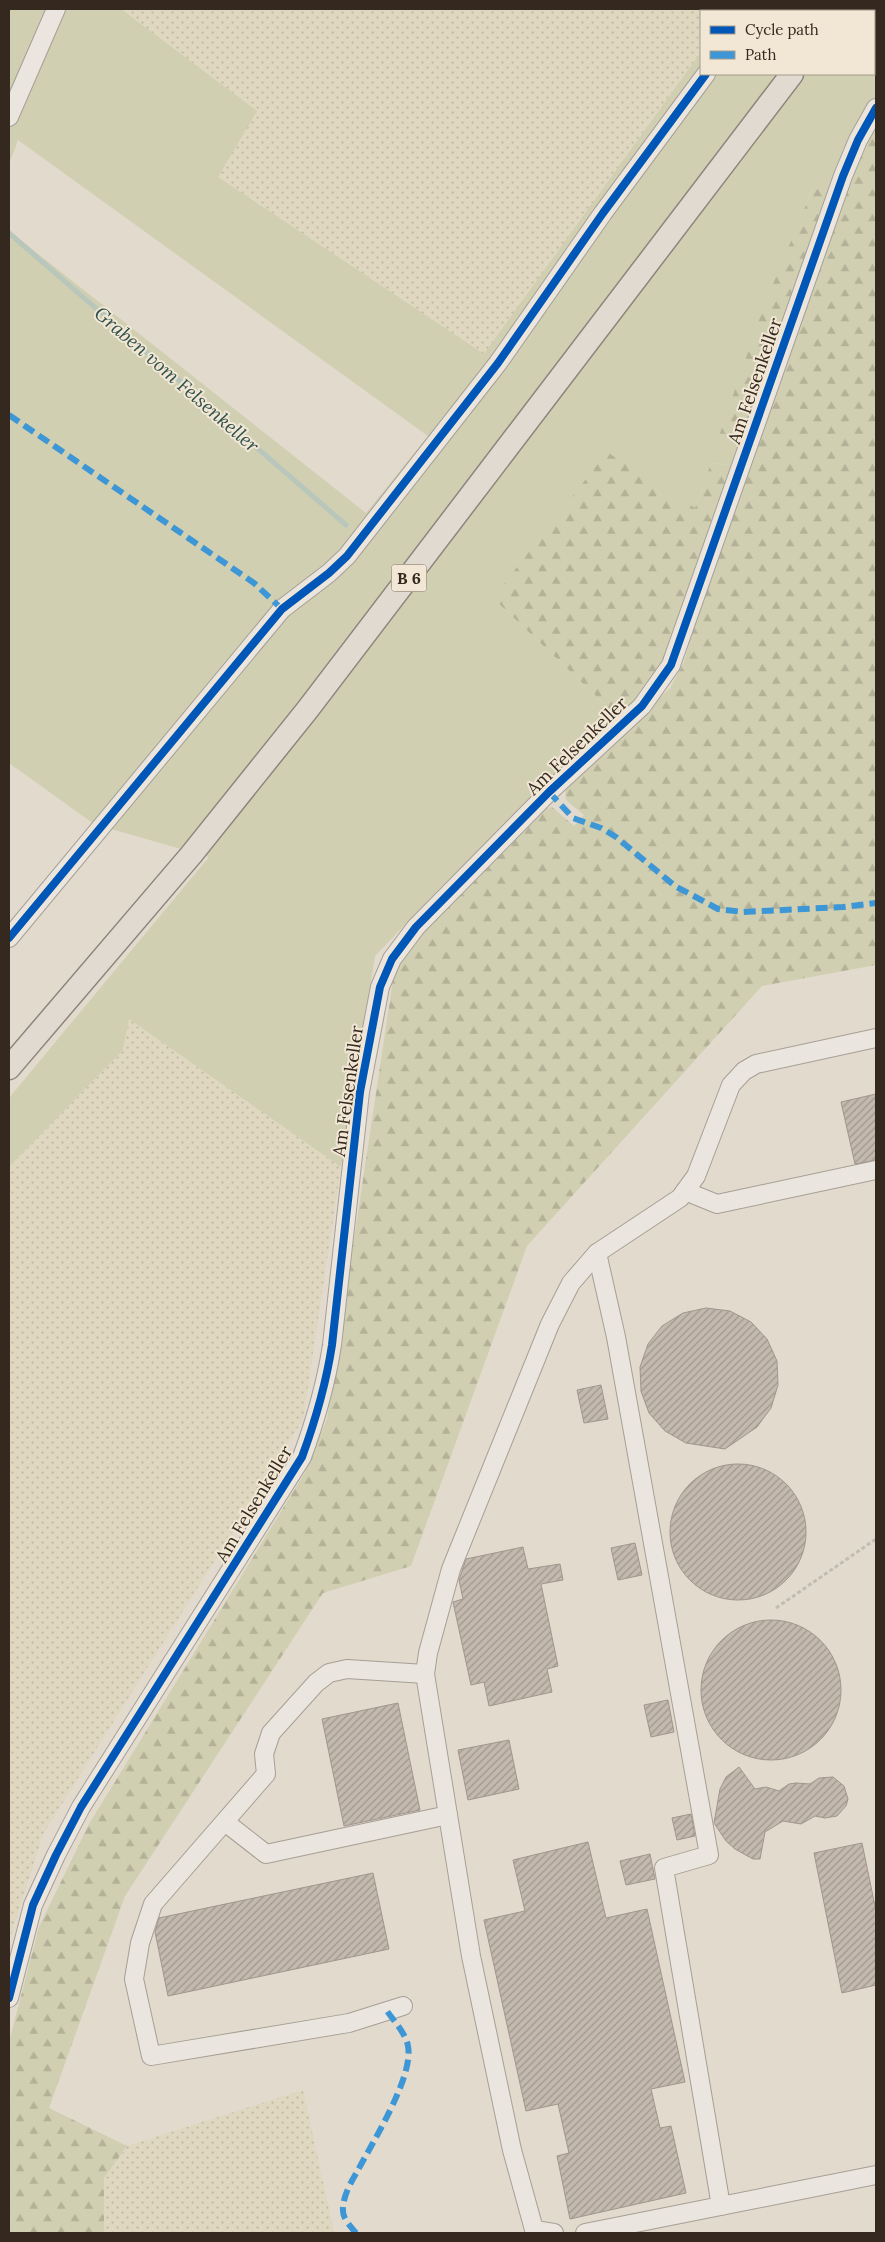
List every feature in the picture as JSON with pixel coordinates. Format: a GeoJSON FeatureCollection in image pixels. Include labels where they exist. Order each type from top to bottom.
{"type":"FeatureCollection","features":[{"type":"Feature","properties":{"kind":"main road","name":"B 6"},"geometry":{"type":"LineString","coordinates":[[9,1068],[191,855],[308,709],[791,75]]}},
{"type":"Feature","properties":{"kind":"street"},"geometry":{"type":"LineString","coordinates":[[9,117],[56,9]]}},
{"type":"Feature","properties":{"kind":"street"},"geometry":{"type":"LineString","coordinates":[[9,938],[282,609],[329,573],[347,556],[498,363],[604,213],[705,75]]}},
{"type":"Feature","properties":{"kind":"street","name":"Am Felsenkeller"},"geometry":{"type":"LineString","coordinates":[[9,1998],[34,1906],[56,1855],[81,1808],[302,1456],[319,1410],[332,1345],[360,1092],[380,987],[392,959],[423,920],[550,792],[642,706],[671,665],[843,176],[858,140],[876,108]]}},
{"type":"Feature","properties":{"kind":"street"},"geometry":{"type":"LineString","coordinates":[[554,2233],[535,2232],[512,2150],[471,1956],[425,1674],[428,1653],[451,1569],[550,1324],[571,1283],[597,1253],[680,1198],[696,1176],[731,1085],[744,1071],[756,1064],[876,1038]]}},
{"type":"Feature","properties":{"kind":"street"},"geometry":{"type":"LineString","coordinates":[[685,1191],[717,1204],[876,1170]]}},
{"type":"Feature","properties":{"kind":"street"},"geometry":{"type":"LineString","coordinates":[[597,1253],[616,1338],[709,1855],[664,1868],[721,2206]]}},
{"type":"Feature","properties":{"kind":"street"},"geometry":{"type":"LineString","coordinates":[[403,2006],[349,2023],[150,2056],[134,1979],[140,1943],[153,1904],[266,1774],[264,1754],[271,1733],[316,1683],[329,1673],[347,1669],[425,1674]]}},
{"type":"Feature","properties":{"kind":"street"},"geometry":{"type":"LineString","coordinates":[[225,1822],[266,1854],[448,1815]]}},
{"type":"Feature","properties":{"kind":"street"},"geometry":{"type":"LineString","coordinates":[[585,2233],[876,2175]]}},
{"type":"Feature","properties":{"kind":"path"},"geometry":{"type":"LineString","coordinates":[[776,1608],[876,1539]]}},
{"type":"Feature","properties":{"kind":"shaded area"},"geometry":{"type":"Polygon","coordinates":[[[121,9],[710,10],[700,10],[700,53],[484,355],[217,176],[121,9]]]}},
{"type":"Feature","properties":{"kind":"shaded area"},"geometry":{"type":"Polygon","coordinates":[[[129,1019],[341,1167],[303,1420],[43,1834],[9,1942],[9,1167],[123,1050],[129,1019]]]}},
{"type":"Feature","properties":{"kind":"shaded area"},"geometry":{"type":"Polygon","coordinates":[[[303,2090],[334,2233],[104,2233],[104,2178],[127,2146],[303,2090]]]}},
{"type":"Feature","properties":{"kind":"green space"},"geometry":{"type":"Polygon","coordinates":[[[9,9],[121,9],[257,111],[218,177],[484,354],[700,53],[700,75],[875,75],[875,10],[709,9],[876,9],[876,99],[866,116],[856,124],[843,150],[842,167],[832,193],[812,189],[719,436],[745,447],[737,466],[711,463],[695,508],[493,598],[618,717],[441,887],[375,956],[341,1167],[129,1019],[123,1050],[9,1167],[9,1098],[209,857],[94,824],[9,763],[9,231],[366,513],[428,436],[18,140],[9,164],[9,9]]]}},
{"type":"Feature","properties":{"kind":"green space"},"geometry":{"type":"Polygon","coordinates":[[[876,126],[876,965],[762,986],[527,1246],[411,1566],[323,1593],[125,1896],[49,2108],[127,2146],[104,2178],[104,2233],[9,2233],[9,2042],[39,1927],[89,1824],[304,1474],[327,1419],[396,960],[542,809],[552,807],[574,826],[584,815],[566,800],[565,786],[670,688],[684,662],[704,591],[843,196],[876,126]]]}},
{"type":"Feature","properties":{"kind":"green space"},"geometry":{"type":"Polygon","coordinates":[[[813,188],[832,193],[745,447],[719,436],[762,311],[813,188]]]}},
{"type":"Feature","properties":{"kind":"green space"},"geometry":{"type":"Polygon","coordinates":[[[607,452],[695,508],[711,463],[737,466],[661,668],[646,689],[618,717],[493,598],[607,452]]]}},
{"type":"Feature","properties":{"kind":"building"},"geometry":{"type":"Polygon","coordinates":[[[876,1094],[876,1160],[855,1164],[841,1102],[876,1094]]]}},
{"type":"Feature","properties":{"kind":"building"},"geometry":{"type":"Polygon","coordinates":[[[706,1308],[730,1311],[751,1322],[767,1339],[777,1361],[778,1385],[771,1408],[757,1427],[725,1449],[686,1443],[665,1431],[649,1413],[641,1391],[640,1367],[648,1344],[662,1326],[683,1313],[706,1308]]]}},
{"type":"Feature","properties":{"kind":"building"},"geometry":{"type":"Polygon","coordinates":[[[601,1385],[608,1419],[584,1423],[577,1390],[601,1385]]]}},
{"type":"Feature","properties":{"kind":"building"},"geometry":{"type":"Polygon","coordinates":[[[738,1464],[764,1469],[786,1484],[801,1506],[806,1532],[801,1558],[786,1580],[764,1595],[738,1600],[712,1595],[690,1580],[675,1558],[670,1532],[675,1506],[690,1484],[712,1469],[738,1464]]]}},
{"type":"Feature","properties":{"kind":"building"},"geometry":{"type":"Polygon","coordinates":[[[635,1543],[642,1575],[618,1580],[611,1548],[635,1543]]]}},
{"type":"Feature","properties":{"kind":"building"},"geometry":{"type":"Polygon","coordinates":[[[523,1547],[528,1569],[560,1564],[563,1580],[541,1584],[558,1666],[547,1669],[552,1692],[489,1706],[484,1682],[471,1685],[453,1602],[463,1599],[459,1580],[466,1559],[523,1547]]]}},
{"type":"Feature","properties":{"kind":"building"},"geometry":{"type":"Polygon","coordinates":[[[771,1620],[785,1621],[798,1625],[820,1641],[836,1663],[840,1676],[840,1704],[836,1717],[820,1739],[798,1755],[785,1759],[771,1760],[757,1759],[744,1755],[722,1739],[706,1717],[702,1704],[701,1690],[702,1676],[706,1663],[722,1641],[744,1625],[757,1621],[771,1620]]]}},
{"type":"Feature","properties":{"kind":"building"},"geometry":{"type":"Polygon","coordinates":[[[668,1700],[674,1732],[651,1737],[644,1705],[668,1700]]]}},
{"type":"Feature","properties":{"kind":"building"},"geometry":{"type":"Polygon","coordinates":[[[398,1703],[420,1810],[344,1826],[322,1719],[398,1703]]]}},
{"type":"Feature","properties":{"kind":"building"},"geometry":{"type":"Polygon","coordinates":[[[509,1740],[519,1789],[468,1800],[458,1750],[509,1740]]]}},
{"type":"Feature","properties":{"kind":"building"},"geometry":{"type":"Polygon","coordinates":[[[739,1767],[755,1789],[766,1787],[779,1791],[789,1784],[810,1784],[819,1778],[833,1777],[844,1786],[848,1799],[846,1806],[837,1816],[825,1818],[815,1816],[801,1824],[783,1821],[765,1832],[760,1859],[753,1859],[735,1849],[726,1841],[714,1823],[720,1789],[726,1777],[739,1767]]]}},
{"type":"Feature","properties":{"kind":"building"},"geometry":{"type":"Polygon","coordinates":[[[691,1814],[695,1836],[677,1840],[672,1818],[691,1814]]]}},
{"type":"Feature","properties":{"kind":"building"},"geometry":{"type":"Polygon","coordinates":[[[588,1842],[606,1918],[647,1909],[685,2082],[651,2089],[660,2128],[671,2126],[686,2193],[570,2219],[557,2156],[569,2153],[558,2104],[526,2111],[484,1920],[525,1911],[513,1860],[588,1842]]]}},
{"type":"Feature","properties":{"kind":"building"},"geometry":{"type":"Polygon","coordinates":[[[862,1843],[876,1911],[876,1985],[842,1993],[814,1853],[862,1843]]]}},
{"type":"Feature","properties":{"kind":"building"},"geometry":{"type":"Polygon","coordinates":[[[650,1854],[655,1879],[626,1885],[620,1861],[650,1854]]]}},
{"type":"Feature","properties":{"kind":"building"},"geometry":{"type":"Polygon","coordinates":[[[373,1873],[389,1949],[168,1996],[155,1932],[159,1918],[373,1873]]]}},
{"type":"Feature","properties":{"kind":"waterway","name":"Graben vom Felsenkeller"},"geometry":{"type":"LineString","coordinates":[[9,233],[346,525]]}},
{"type":"Feature","properties":{"kind":"marked path"},"geometry":{"type":"LineString","coordinates":[[9,415],[254,583],[282,609]]}},
{"type":"Feature","properties":{"kind":"marked path"},"geometry":{"type":"LineString","coordinates":[[549,792],[573,818],[601,828],[616,837],[675,886],[718,909],[743,912],[843,907],[876,903]]}},
{"type":"Feature","properties":{"kind":"marked path"},"geometry":{"type":"LineString","coordinates":[[356,2233],[343,2214],[345,2196],[390,2110],[405,2075],[408,2059],[408,2046],[405,2037],[387,2011]]}},
{"type":"Feature","properties":{"kind":"cycle path"},"geometry":{"type":"LineString","coordinates":[[9,938],[282,609],[329,573],[347,556],[498,363],[603,213],[705,75]]}},
{"type":"Feature","properties":{"kind":"cycle path"},"geometry":{"type":"LineString","coordinates":[[9,1998],[33,1905],[81,1807],[302,1457],[312,1429],[330,1359],[360,1092],[380,987],[392,959],[416,927],[549,792],[642,706],[671,665],[843,176],[858,140],[876,108]]}}]}
